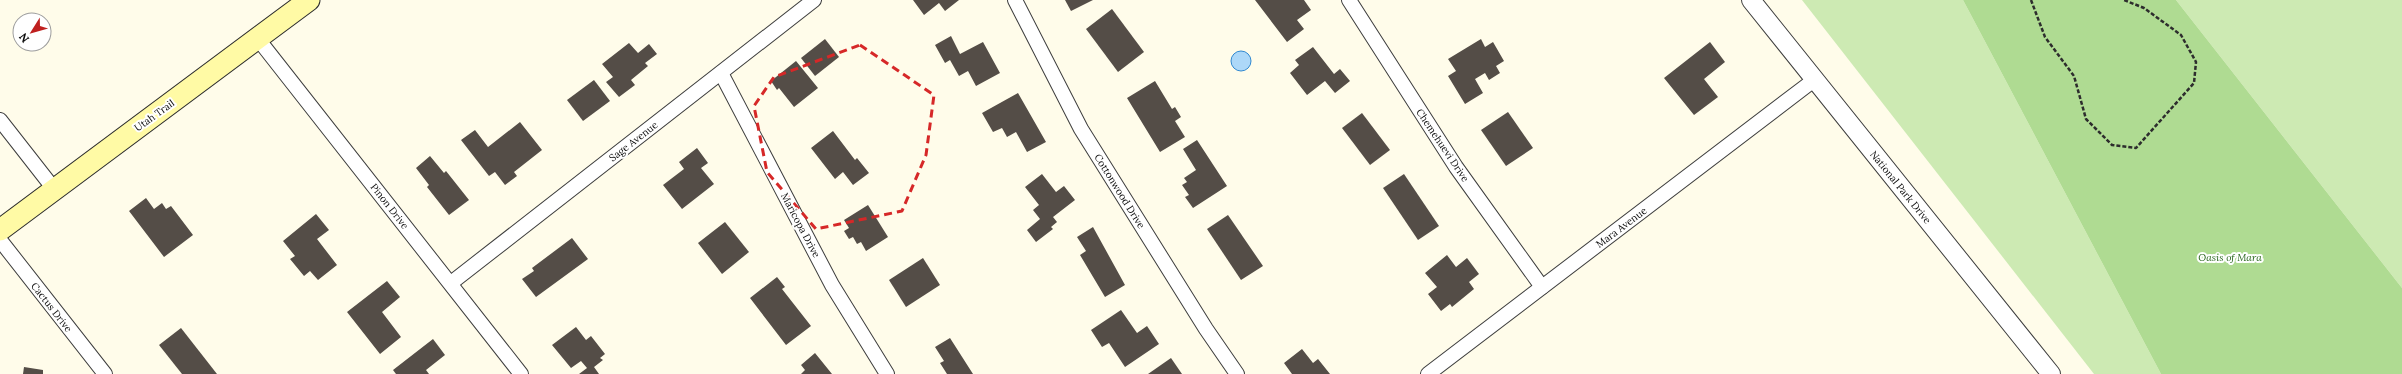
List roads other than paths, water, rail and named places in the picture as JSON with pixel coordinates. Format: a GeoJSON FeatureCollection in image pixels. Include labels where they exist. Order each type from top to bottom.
{"type":"FeatureCollection","features":[{"type":"Feature","properties":{"kind":"main road","name":"Utah Trail"},"geometry":{"type":"LineString","coordinates":[[0,230],[309,0]]}},
{"type":"Feature","properties":{"kind":"street","name":"Sage Avenue"},"geometry":{"type":"LineString","coordinates":[[451,283],[814,0]]}},
{"type":"Feature","properties":{"kind":"street","name":"Cottonwood Drive"},"geometry":{"type":"LineString","coordinates":[[1014,0],[1081,129],[1206,329],[1237,374]]}},
{"type":"Feature","properties":{"kind":"street","name":"Chemehuevi Drive"},"geometry":{"type":"LineString","coordinates":[[1349,0],[1456,167],[1542,287]]}},
{"type":"Feature","properties":{"kind":"street","name":"National Park Drive"},"geometry":{"type":"LineString","coordinates":[[1751,0],[2051,374]]}},
{"type":"Feature","properties":{"kind":"street","name":"Pinon Drive"},"geometry":{"type":"LineString","coordinates":[[258,39],[521,374]]}},
{"type":"Feature","properties":{"kind":"street","name":"Maricopa Drive"},"geometry":{"type":"LineString","coordinates":[[721,73],[832,285],[887,374]]}},
{"type":"Feature","properties":{"kind":"street","name":"Mara Avenue"},"geometry":{"type":"LineString","coordinates":[[1428,374],[1814,80]]}},
{"type":"Feature","properties":{"kind":"street"},"geometry":{"type":"LineString","coordinates":[[0,120],[54,189]]}},
{"type":"Feature","properties":{"kind":"street","name":"Cactus Drive"},"geometry":{"type":"LineString","coordinates":[[0,240],[105,374]]}},
{"type":"Feature","properties":{"kind":"water"},"geometry":{"type":"Polygon","coordinates":[[[1241,51],[1248,54],[1251,61],[1248,68],[1241,71],[1234,68],[1231,61],[1234,54],[1241,51]]]}},
{"type":"Feature","properties":{"kind":"park label","name":"Oasis of Mara"},"geometry":{"type":"Point","coordinates":[2230,257]}}]}
